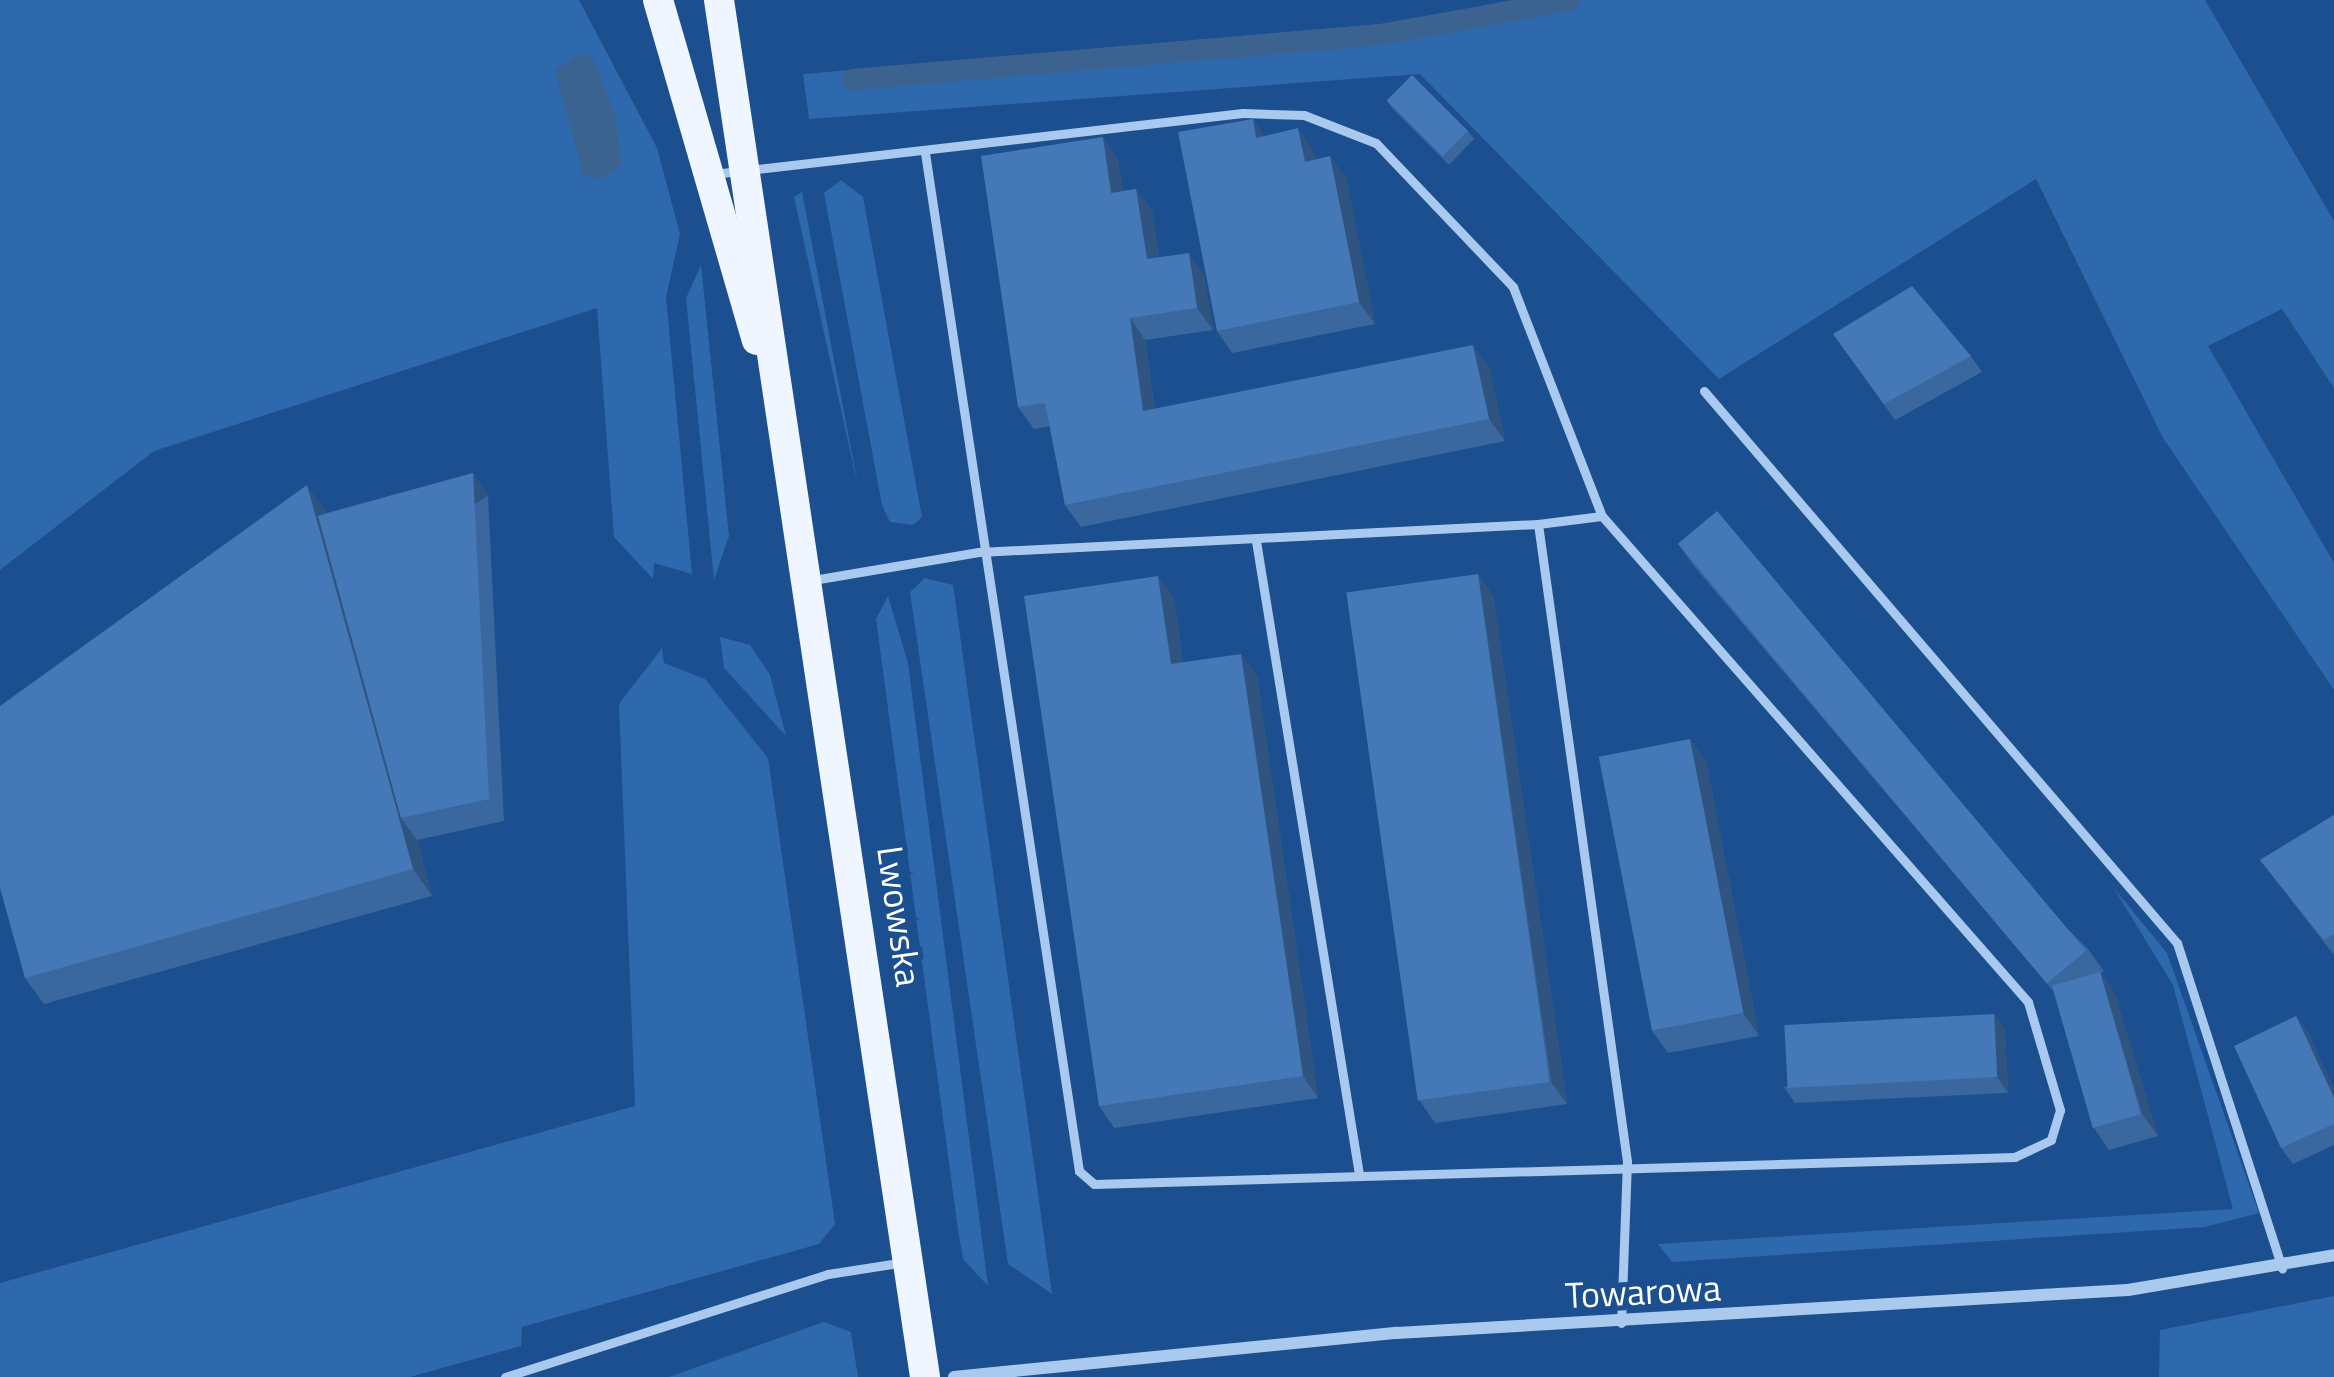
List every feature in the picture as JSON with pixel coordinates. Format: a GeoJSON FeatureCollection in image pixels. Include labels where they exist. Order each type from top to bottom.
{"type":"FeatureCollection","features":[{"type":"Feature","properties":{"kind":"main road","name":"Lwowska"},"geometry":{"type":"LineString","coordinates":[[658,0],[794,466]]}},
{"type":"Feature","properties":{"kind":"main road","name":"Lwowska"},"geometry":{"type":"LineString","coordinates":[[719,0],[813,580],[925,1377]]}},
{"type":"Feature","properties":{"kind":"street","name":"Towarowa"},"geometry":{"type":"LineString","coordinates":[[954,1377],[1397,1333],[2128,1290],[2282,1268],[2334,1255]]}},
{"type":"Feature","properties":{"kind":"lane"},"geometry":{"type":"LineString","coordinates":[[709,175],[1243,113],[1350,128],[1450,211],[1513,287],[1602,516],[2028,1002],[2060,1110],[2050,1140],[2015,1157],[1628,1161],[1109,1187],[1078,1171],[979,552],[926,153]]}},
{"type":"Feature","properties":{"kind":"lane"},"geometry":{"type":"LineString","coordinates":[[1704,391],[2177,943],[2282,1268]]}},
{"type":"Feature","properties":{"kind":"lane"},"geometry":{"type":"LineString","coordinates":[[813,580],[979,552],[1256,541],[1602,516]]}},
{"type":"Feature","properties":{"kind":"lane"},"geometry":{"type":"LineString","coordinates":[[1538,524],[1628,1161],[1622,1323]]}},
{"type":"Feature","properties":{"kind":"lane"},"geometry":{"type":"LineString","coordinates":[[1256,541],[1359,1174]]}},
{"type":"Feature","properties":{"kind":"lane"},"geometry":{"type":"LineString","coordinates":[[506,1377],[828,1274],[910,1261]]}},
{"type":"Feature","properties":{"kind":"shaded area"},"geometry":{"type":"Polygon","coordinates":[[[0,0],[579,0],[657,148],[680,234],[666,297],[692,574],[654,563],[653,579],[614,537],[597,308],[154,451],[0,570],[0,0]]]}},
{"type":"Feature","properties":{"kind":"shaded area"},"geometry":{"type":"Polygon","coordinates":[[[1514,0],[2205,0],[2334,221],[2334,388],[2282,309],[2208,346],[2334,563],[2334,690],[2163,438],[2036,179],[1719,379],[1420,74],[809,119],[803,74],[1392,23],[1514,0]]]}},
{"type":"Feature","properties":{"kind":"shaded area"},"geometry":{"type":"Polygon","coordinates":[[[580,54],[593,58],[615,116],[621,165],[599,179],[584,176],[555,71],[580,54]]]}},
{"type":"Feature","properties":{"kind":"shaded area"},"geometry":{"type":"Polygon","coordinates":[[[841,180],[863,197],[922,517],[913,525],[890,522],[882,505],[824,193],[841,180]]]}},
{"type":"Feature","properties":{"kind":"shaded area"},"geometry":{"type":"Polygon","coordinates":[[[802,192],[859,491],[794,197],[802,192]]]}},
{"type":"Feature","properties":{"kind":"shaded area"},"geometry":{"type":"Polygon","coordinates":[[[701,265],[729,536],[714,580],[686,298],[701,265]]]}},
{"type":"Feature","properties":{"kind":"shaded area"},"geometry":{"type":"Polygon","coordinates":[[[925,578],[953,585],[1052,1294],[1008,1264],[910,592],[925,578]]]}},
{"type":"Feature","properties":{"kind":"shaded area"},"geometry":{"type":"Polygon","coordinates":[[[888,596],[908,663],[988,1286],[963,1259],[958,1230],[876,619],[888,596]]]}},
{"type":"Feature","properties":{"kind":"shaded area"},"geometry":{"type":"Polygon","coordinates":[[[720,637],[750,645],[770,675],[786,736],[724,668],[720,637]]]}},
{"type":"Feature","properties":{"kind":"shaded area"},"geometry":{"type":"Polygon","coordinates":[[[662,648],[664,663],[705,679],[768,758],[835,1224],[819,1244],[522,1327],[521,1346],[410,1377],[0,1377],[0,1283],[635,1106],[619,704],[662,648]]]}},
{"type":"Feature","properties":{"kind":"shaded area"},"geometry":{"type":"Polygon","coordinates":[[[2113,887],[2167,953],[2259,1213],[2205,1227],[1672,1262],[1658,1244],[2233,1209],[2173,985],[2113,887]]]}},
{"type":"Feature","properties":{"kind":"shaded area"},"geometry":{"type":"Polygon","coordinates":[[[2334,1296],[2334,1377],[2159,1377],[2160,1330],[2334,1296]]]}},
{"type":"Feature","properties":{"kind":"shaded area"},"geometry":{"type":"Polygon","coordinates":[[[824,1322],[851,1332],[858,1377],[669,1377],[824,1322]]]}},
{"type":"Feature","properties":{"kind":"building"},"geometry":{"type":"Polygon","coordinates":[[[1412,75],[1468,131],[1442,156],[1387,100],[1412,75]]]}},
{"type":"Feature","properties":{"kind":"building"},"geometry":{"type":"Polygon","coordinates":[[[1253,119],[1256,138],[1298,128],[1305,162],[1330,156],[1359,302],[1217,331],[1178,132],[1253,119]]]}},
{"type":"Feature","properties":{"kind":"building"},"geometry":{"type":"Polygon","coordinates":[[[1103,137],[1111,193],[1136,189],[1147,259],[1189,253],[1197,308],[1130,318],[1143,411],[1473,345],[1489,419],[1065,505],[1045,403],[1018,407],[981,156],[1103,137]]]}},
{"type":"Feature","properties":{"kind":"building"},"geometry":{"type":"Polygon","coordinates":[[[1912,286],[1971,356],[1884,404],[1833,334],[1912,286]]]}},
{"type":"Feature","properties":{"kind":"building"},"geometry":{"type":"Polygon","coordinates":[[[473,473],[489,799],[401,818],[318,516],[473,473]]]}},
{"type":"Feature","properties":{"kind":"building"},"geometry":{"type":"Polygon","coordinates":[[[307,485],[413,869],[25,978],[0,888],[0,706],[307,485]]]}},
{"type":"Feature","properties":{"kind":"building"},"geometry":{"type":"Polygon","coordinates":[[[1717,511],[2086,951],[2047,983],[1678,544],[1717,511]]]}},
{"type":"Feature","properties":{"kind":"building"},"geometry":{"type":"Polygon","coordinates":[[[1478,574],[1549,1082],[1418,1101],[1346,593],[1478,574]]]}},
{"type":"Feature","properties":{"kind":"building"},"geometry":{"type":"Polygon","coordinates":[[[1158,576],[1171,664],[1241,654],[1303,1076],[1099,1106],[1024,596],[1158,576]]]}},
{"type":"Feature","properties":{"kind":"building"},"geometry":{"type":"Polygon","coordinates":[[[1690,739],[1743,1013],[1652,1031],[1599,757],[1690,739]]]}},
{"type":"Feature","properties":{"kind":"building"},"geometry":{"type":"Polygon","coordinates":[[[2334,815],[2334,934],[2324,940],[2260,860],[2334,815]]]}},
{"type":"Feature","properties":{"kind":"building"},"geometry":{"type":"Polygon","coordinates":[[[2100,972],[2141,1114],[2093,1128],[2052,986],[2100,972]]]}},
{"type":"Feature","properties":{"kind":"building"},"geometry":{"type":"Polygon","coordinates":[[[1994,1014],[1997,1077],[1788,1088],[1784,1025],[1994,1014]]]}},
{"type":"Feature","properties":{"kind":"building"},"geometry":{"type":"Polygon","coordinates":[[[2296,1016],[2334,1098],[2334,1124],[2281,1148],[2234,1046],[2296,1016]]]}},
{"type":"Feature","properties":{"kind":"waterway"},"geometry":{"type":"LineString","coordinates":[[852,79],[1380,34],[1569,0]]}}]}
